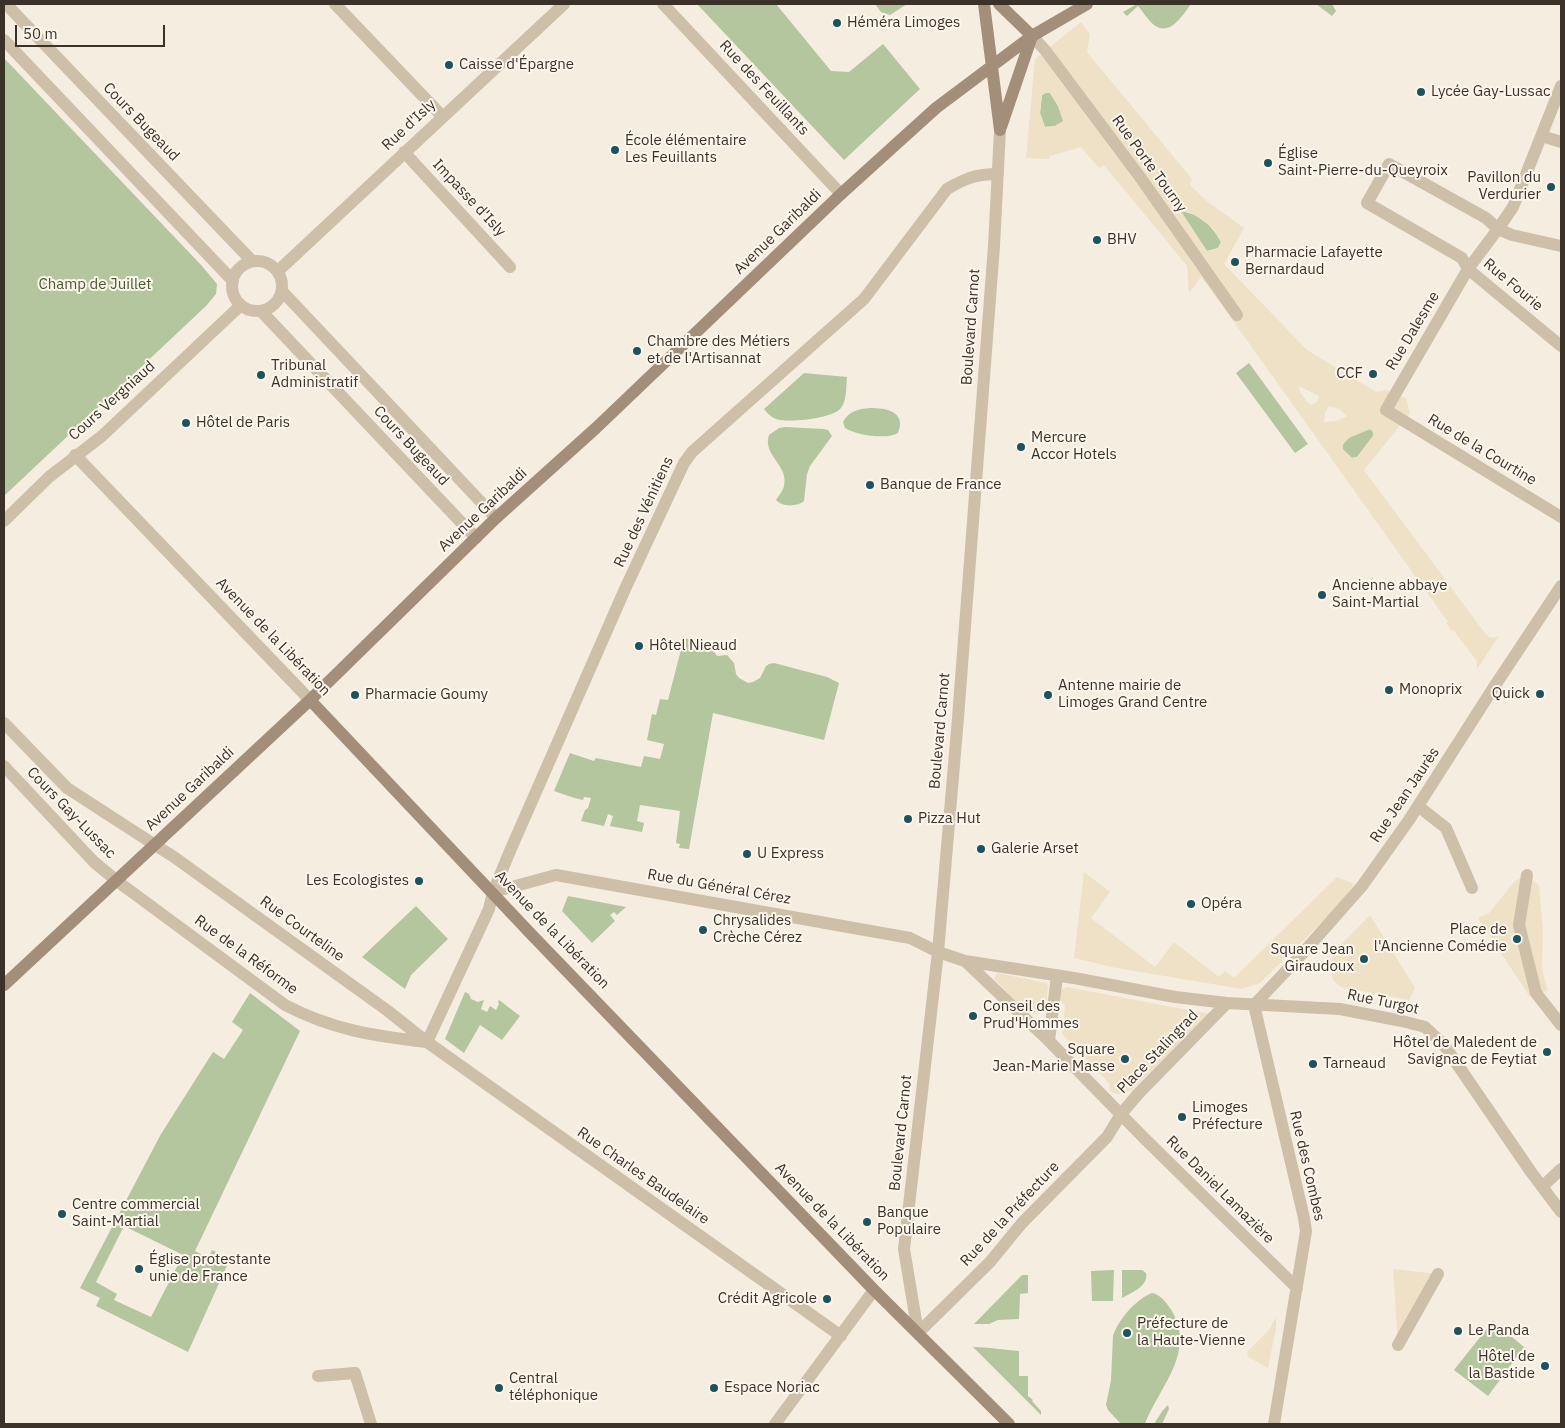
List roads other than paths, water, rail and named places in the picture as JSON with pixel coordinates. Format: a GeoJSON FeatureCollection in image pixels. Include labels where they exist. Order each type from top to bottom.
{"type":"FeatureCollection","features":[{"type":"Feature","properties":{"kind":"main road"},"geometry":{"type":"LineString","coordinates":[[984,4],[1000,130]]}},
{"type":"Feature","properties":{"kind":"main road"},"geometry":{"type":"LineString","coordinates":[[999,4],[1032,36],[1000,130]]}},
{"type":"Feature","properties":{"kind":"main road","name":"Avenue Garibaldi"},"geometry":{"type":"LineString","coordinates":[[4,985],[310,700],[496,518],[596,428],[841,194],[936,108],[1032,36],[1087,4]]}},
{"type":"Feature","properties":{"kind":"main road","name":"Avenue de la Libération"},"geometry":{"type":"LineString","coordinates":[[310,700],[874,1290],[1009,1424]]}},
{"type":"Feature","properties":{"kind":"street","name":"Cours Bugeaud"},"geometry":{"type":"LineString","coordinates":[[6,4],[252,261]]}},
{"type":"Feature","properties":{"kind":"street"},"geometry":{"type":"LineString","coordinates":[[335,4],[442,116]]}},
{"type":"Feature","properties":{"kind":"street","name":"Rue d'Isly"},"geometry":{"type":"LineString","coordinates":[[278,271],[564,4]]}},
{"type":"Feature","properties":{"kind":"street","name":"Rue des Feuillants"},"geometry":{"type":"LineString","coordinates":[[664,4],[841,194]]}},
{"type":"Feature","properties":{"kind":"street","name":"Rue Porte Tourny"},"geometry":{"type":"LineString","coordinates":[[1032,36],[1050,57],[1140,177],[1237,315]]}},
{"type":"Feature","properties":{"kind":"street"},"geometry":{"type":"LineString","coordinates":[[4,40],[233,281]]}},
{"type":"Feature","properties":{"kind":"street","name":"Rue Dalesme"},"geometry":{"type":"LineString","coordinates":[[1386,410],[1468,269],[1513,207],[1561,86]]}},
{"type":"Feature","properties":{"kind":"street","name":"Boulevard Carnot"},"geometry":{"type":"LineString","coordinates":[[918,1333],[904,1249],[938,952],[958,718],[1000,130]]}},
{"type":"Feature","properties":{"kind":"street"},"geometry":{"type":"LineString","coordinates":[[1542,136],[1561,142]]}},
{"type":"Feature","properties":{"kind":"street","name":"Impasse d'Isly"},"geometry":{"type":"LineString","coordinates":[[404,152],[510,267]]}},
{"type":"Feature","properties":{"kind":"street","name":"Rue Fourie"},"geometry":{"type":"LineString","coordinates":[[1498,229],[1486,218],[1389,164],[1367,203],[1462,258],[1468,269],[1561,346]]}},
{"type":"Feature","properties":{"kind":"street","name":"Rue des Vénitiens"},"geometry":{"type":"LineString","coordinates":[[427,1042],[489,909],[493,892],[510,850],[626,589],[688,458],[692,452],[864,299],[947,189],[969,177],[981,174],[998,174]]}},
{"type":"Feature","properties":{"kind":"street"},"geometry":{"type":"LineString","coordinates":[[1498,229],[1512,235],[1561,246]]}},
{"type":"Feature","properties":{"kind":"street"},"geometry":{"type":"LineString","coordinates":[[252,261],[265,262],[278,271],[282,283],[282,291],[274,304],[261,310],[254,310],[241,305],[233,290],[233,281],[239,268],[252,261]]}},
{"type":"Feature","properties":{"kind":"street","name":"Cours Bugeaud"},"geometry":{"type":"LineString","coordinates":[[282,291],[496,518]]}},
{"type":"Feature","properties":{"kind":"street","name":"Cours Vergniaud"},"geometry":{"type":"LineString","coordinates":[[4,520],[49,477],[102,436],[241,305]]}},
{"type":"Feature","properties":{"kind":"street","name":"Cours Bugeaud"},"geometry":{"type":"LineString","coordinates":[[261,310],[476,538]]}},
{"type":"Feature","properties":{"kind":"street","name":"Rue de la Courtine"},"geometry":{"type":"LineString","coordinates":[[1386,410],[1561,517]]}},
{"type":"Feature","properties":{"kind":"street","name":"Avenue de la Libération"},"geometry":{"type":"LineString","coordinates":[[75,455],[310,700]]}},
{"type":"Feature","properties":{"kind":"street","name":"Rue Jean Jaurès"},"geometry":{"type":"LineString","coordinates":[[1254,1005],[1344,908],[1367,879],[1418,806],[1561,586]]}},
{"type":"Feature","properties":{"kind":"street","name":"Cours Gay-Lussac"},"geometry":{"type":"LineString","coordinates":[[4,723],[67,788],[155,845]]}},
{"type":"Feature","properties":{"kind":"street","name":"Cours Gay-Lussac"},"geometry":{"type":"LineString","coordinates":[[4,766],[94,862],[117,881]]}},
{"type":"Feature","properties":{"kind":"street"},"geometry":{"type":"LineString","coordinates":[[1418,806],[1446,828],[1472,888]]}},
{"type":"Feature","properties":{"kind":"street","name":"Rue Courteline"},"geometry":{"type":"LineString","coordinates":[[155,845],[380,1005],[427,1042]]}},
{"type":"Feature","properties":{"kind":"street","name":"Rue du Général Cérez"},"geometry":{"type":"LineString","coordinates":[[493,892],[556,875],[910,938],[938,952]]}},
{"type":"Feature","properties":{"kind":"street"},"geometry":{"type":"LineString","coordinates":[[1527,876],[1519,925],[1536,993],[1561,1025]]}},
{"type":"Feature","properties":{"kind":"street","name":"Rue de la Réforme"},"geometry":{"type":"LineString","coordinates":[[117,881],[290,1007],[317,1020],[362,1033],[427,1042]]}},
{"type":"Feature","properties":{"kind":"street","name":"Place Stalingrad"},"geometry":{"type":"LineString","coordinates":[[938,952],[965,960],[1175,997],[1254,1005]]}},
{"type":"Feature","properties":{"kind":"street","name":"Place Stalingrad"},"geometry":{"type":"LineString","coordinates":[[965,960],[1121,1114],[1138,1094],[1227,1003]]}},
{"type":"Feature","properties":{"kind":"street"},"geometry":{"type":"LineString","coordinates":[[1049,1041],[1057,976]]}},
{"type":"Feature","properties":{"kind":"street","name":"Rue Turgot"},"geometry":{"type":"LineString","coordinates":[[1254,1005],[1340,1009],[1425,1027],[1444,1044],[1561,1212]]}},
{"type":"Feature","properties":{"kind":"street","name":"Rue des Combes"},"geometry":{"type":"LineString","coordinates":[[1254,1005],[1306,1231],[1274,1424]]}},
{"type":"Feature","properties":{"kind":"street","name":"Rue Charles Baudelaire"},"geometry":{"type":"LineString","coordinates":[[427,1042],[841,1336]]}},
{"type":"Feature","properties":{"kind":"street","name":"Rue de la Préfecture"},"geometry":{"type":"LineString","coordinates":[[918,1333],[990,1262],[1022,1223],[1107,1137],[1121,1114]]}},
{"type":"Feature","properties":{"kind":"street","name":"Rue Daniel Lamazière"},"geometry":{"type":"LineString","coordinates":[[1121,1114],[1297,1288]]}},
{"type":"Feature","properties":{"kind":"street"},"geometry":{"type":"LineString","coordinates":[[1542,1186],[1561,1169]]}},
{"type":"Feature","properties":{"kind":"street"},"geometry":{"type":"LineString","coordinates":[[1398,1344],[1438,1274]]}},
{"type":"Feature","properties":{"kind":"street"},"geometry":{"type":"LineString","coordinates":[[775,1424],[874,1290]]}},
{"type":"Feature","properties":{"kind":"street"},"geometry":{"type":"LineString","coordinates":[[318,1376],[355,1373],[371,1424]]}},
{"type":"Feature","properties":{"kind":"place","name":"Héméra Limoges"},"geometry":{"type":"Point","coordinates":[837,23]}},
{"type":"Feature","properties":{"kind":"place","name":"Caisse d'Épargne"},"geometry":{"type":"Point","coordinates":[449,65]}},
{"type":"Feature","properties":{"kind":"place","name":"Lycée Gay-Lussac"},"geometry":{"type":"Point","coordinates":[1421,92]}},
{"type":"Feature","properties":{"kind":"place","name":"École élémentaire Les Feuillants"},"geometry":{"type":"Point","coordinates":[615,150]}},
{"type":"Feature","properties":{"kind":"place","name":"Église Saint-Pierre-du-Queyroix"},"geometry":{"type":"Point","coordinates":[1268,163]}},
{"type":"Feature","properties":{"kind":"place","name":"Pavillon du Verdurier"},"geometry":{"type":"Point","coordinates":[1551,187]}},
{"type":"Feature","properties":{"kind":"place","name":"BHV"},"geometry":{"type":"Point","coordinates":[1097,240]}},
{"type":"Feature","properties":{"kind":"place","name":"Pharmacie Lafayette Bernardaud"},"geometry":{"type":"Point","coordinates":[1235,262]}},
{"type":"Feature","properties":{"kind":"place","name":"Chambre des Métiers et de l'Artisannat"},"geometry":{"type":"Point","coordinates":[637,351]}},
{"type":"Feature","properties":{"kind":"place","name":"CCF"},"geometry":{"type":"Point","coordinates":[1373,374]}},
{"type":"Feature","properties":{"kind":"place","name":"Tribunal Administratif"},"geometry":{"type":"Point","coordinates":[261,375]}},
{"type":"Feature","properties":{"kind":"place","name":"Hôtel de Paris"},"geometry":{"type":"Point","coordinates":[186,423]}},
{"type":"Feature","properties":{"kind":"place","name":"Mercure Accor Hotels"},"geometry":{"type":"Point","coordinates":[1021,447]}},
{"type":"Feature","properties":{"kind":"place","name":"Banque de France"},"geometry":{"type":"Point","coordinates":[870,485]}},
{"type":"Feature","properties":{"kind":"place","name":"Ancienne abbaye Saint-Martial"},"geometry":{"type":"Point","coordinates":[1322,595]}},
{"type":"Feature","properties":{"kind":"place","name":"Hôtel Nieaud"},"geometry":{"type":"Point","coordinates":[639,646]}},
{"type":"Feature","properties":{"kind":"place","name":"Monoprix"},"geometry":{"type":"Point","coordinates":[1389,690]}},
{"type":"Feature","properties":{"kind":"place","name":"Quick"},"geometry":{"type":"Point","coordinates":[1540,694]}},
{"type":"Feature","properties":{"kind":"place","name":"Pharmacie Goumy"},"geometry":{"type":"Point","coordinates":[355,695]}},
{"type":"Feature","properties":{"kind":"place","name":"Antenne mairie de Limoges Grand Centre"},"geometry":{"type":"Point","coordinates":[1048,695]}},
{"type":"Feature","properties":{"kind":"place","name":"Pizza Hut"},"geometry":{"type":"Point","coordinates":[908,819]}},
{"type":"Feature","properties":{"kind":"place","name":"Galerie Arset"},"geometry":{"type":"Point","coordinates":[981,849]}},
{"type":"Feature","properties":{"kind":"place","name":"U Express"},"geometry":{"type":"Point","coordinates":[747,854]}},
{"type":"Feature","properties":{"kind":"place","name":"Les Ecologistes"},"geometry":{"type":"Point","coordinates":[419,881]}},
{"type":"Feature","properties":{"kind":"place","name":"Opéra"},"geometry":{"type":"Point","coordinates":[1191,904]}},
{"type":"Feature","properties":{"kind":"place","name":"Chrysalides Crèche Cérez"},"geometry":{"type":"Point","coordinates":[703,930]}},
{"type":"Feature","properties":{"kind":"place","name":"Place de l'Ancienne Comédie"},"geometry":{"type":"Point","coordinates":[1517,939]}},
{"type":"Feature","properties":{"kind":"place","name":"Square Jean Giraudoux"},"geometry":{"type":"Point","coordinates":[1364,959]}},
{"type":"Feature","properties":{"kind":"place","name":"Conseil des Prud'Hommes"},"geometry":{"type":"Point","coordinates":[973,1016]}},
{"type":"Feature","properties":{"kind":"place","name":"Hôtel de Maledent de Savignac de Feytiat"},"geometry":{"type":"Point","coordinates":[1547,1052]}},
{"type":"Feature","properties":{"kind":"place","name":"Square Jean-Marie Masse"},"geometry":{"type":"Point","coordinates":[1125,1059]}},
{"type":"Feature","properties":{"kind":"place","name":"Tarneaud"},"geometry":{"type":"Point","coordinates":[1313,1064]}},
{"type":"Feature","properties":{"kind":"place","name":"Limoges Préfecture"},"geometry":{"type":"Point","coordinates":[1182,1117]}},
{"type":"Feature","properties":{"kind":"place","name":"Centre commercial Saint-Martial"},"geometry":{"type":"Point","coordinates":[62,1214]}},
{"type":"Feature","properties":{"kind":"place","name":"Banque Populaire"},"geometry":{"type":"Point","coordinates":[867,1222]}},
{"type":"Feature","properties":{"kind":"place","name":"Église protestante unie de France"},"geometry":{"type":"Point","coordinates":[139,1269]}},
{"type":"Feature","properties":{"kind":"place","name":"Crédit Agricole"},"geometry":{"type":"Point","coordinates":[827,1299]}},
{"type":"Feature","properties":{"kind":"place","name":"Le Panda"},"geometry":{"type":"Point","coordinates":[1458,1331]}},
{"type":"Feature","properties":{"kind":"place","name":"Préfecture de la Haute-Vienne"},"geometry":{"type":"Point","coordinates":[1127,1333]}},
{"type":"Feature","properties":{"kind":"place","name":"Hôtel de la Bastide"},"geometry":{"type":"Point","coordinates":[1545,1366]}},
{"type":"Feature","properties":{"kind":"place","name":"Central téléphonique"},"geometry":{"type":"Point","coordinates":[499,1388]}},
{"type":"Feature","properties":{"kind":"place","name":"Espace Noriac"},"geometry":{"type":"Point","coordinates":[714,1388]}},
{"type":"Feature","properties":{"kind":"park label","name":"Champ de Juillet"},"geometry":{"type":"Point","coordinates":[95,285]}}]}
